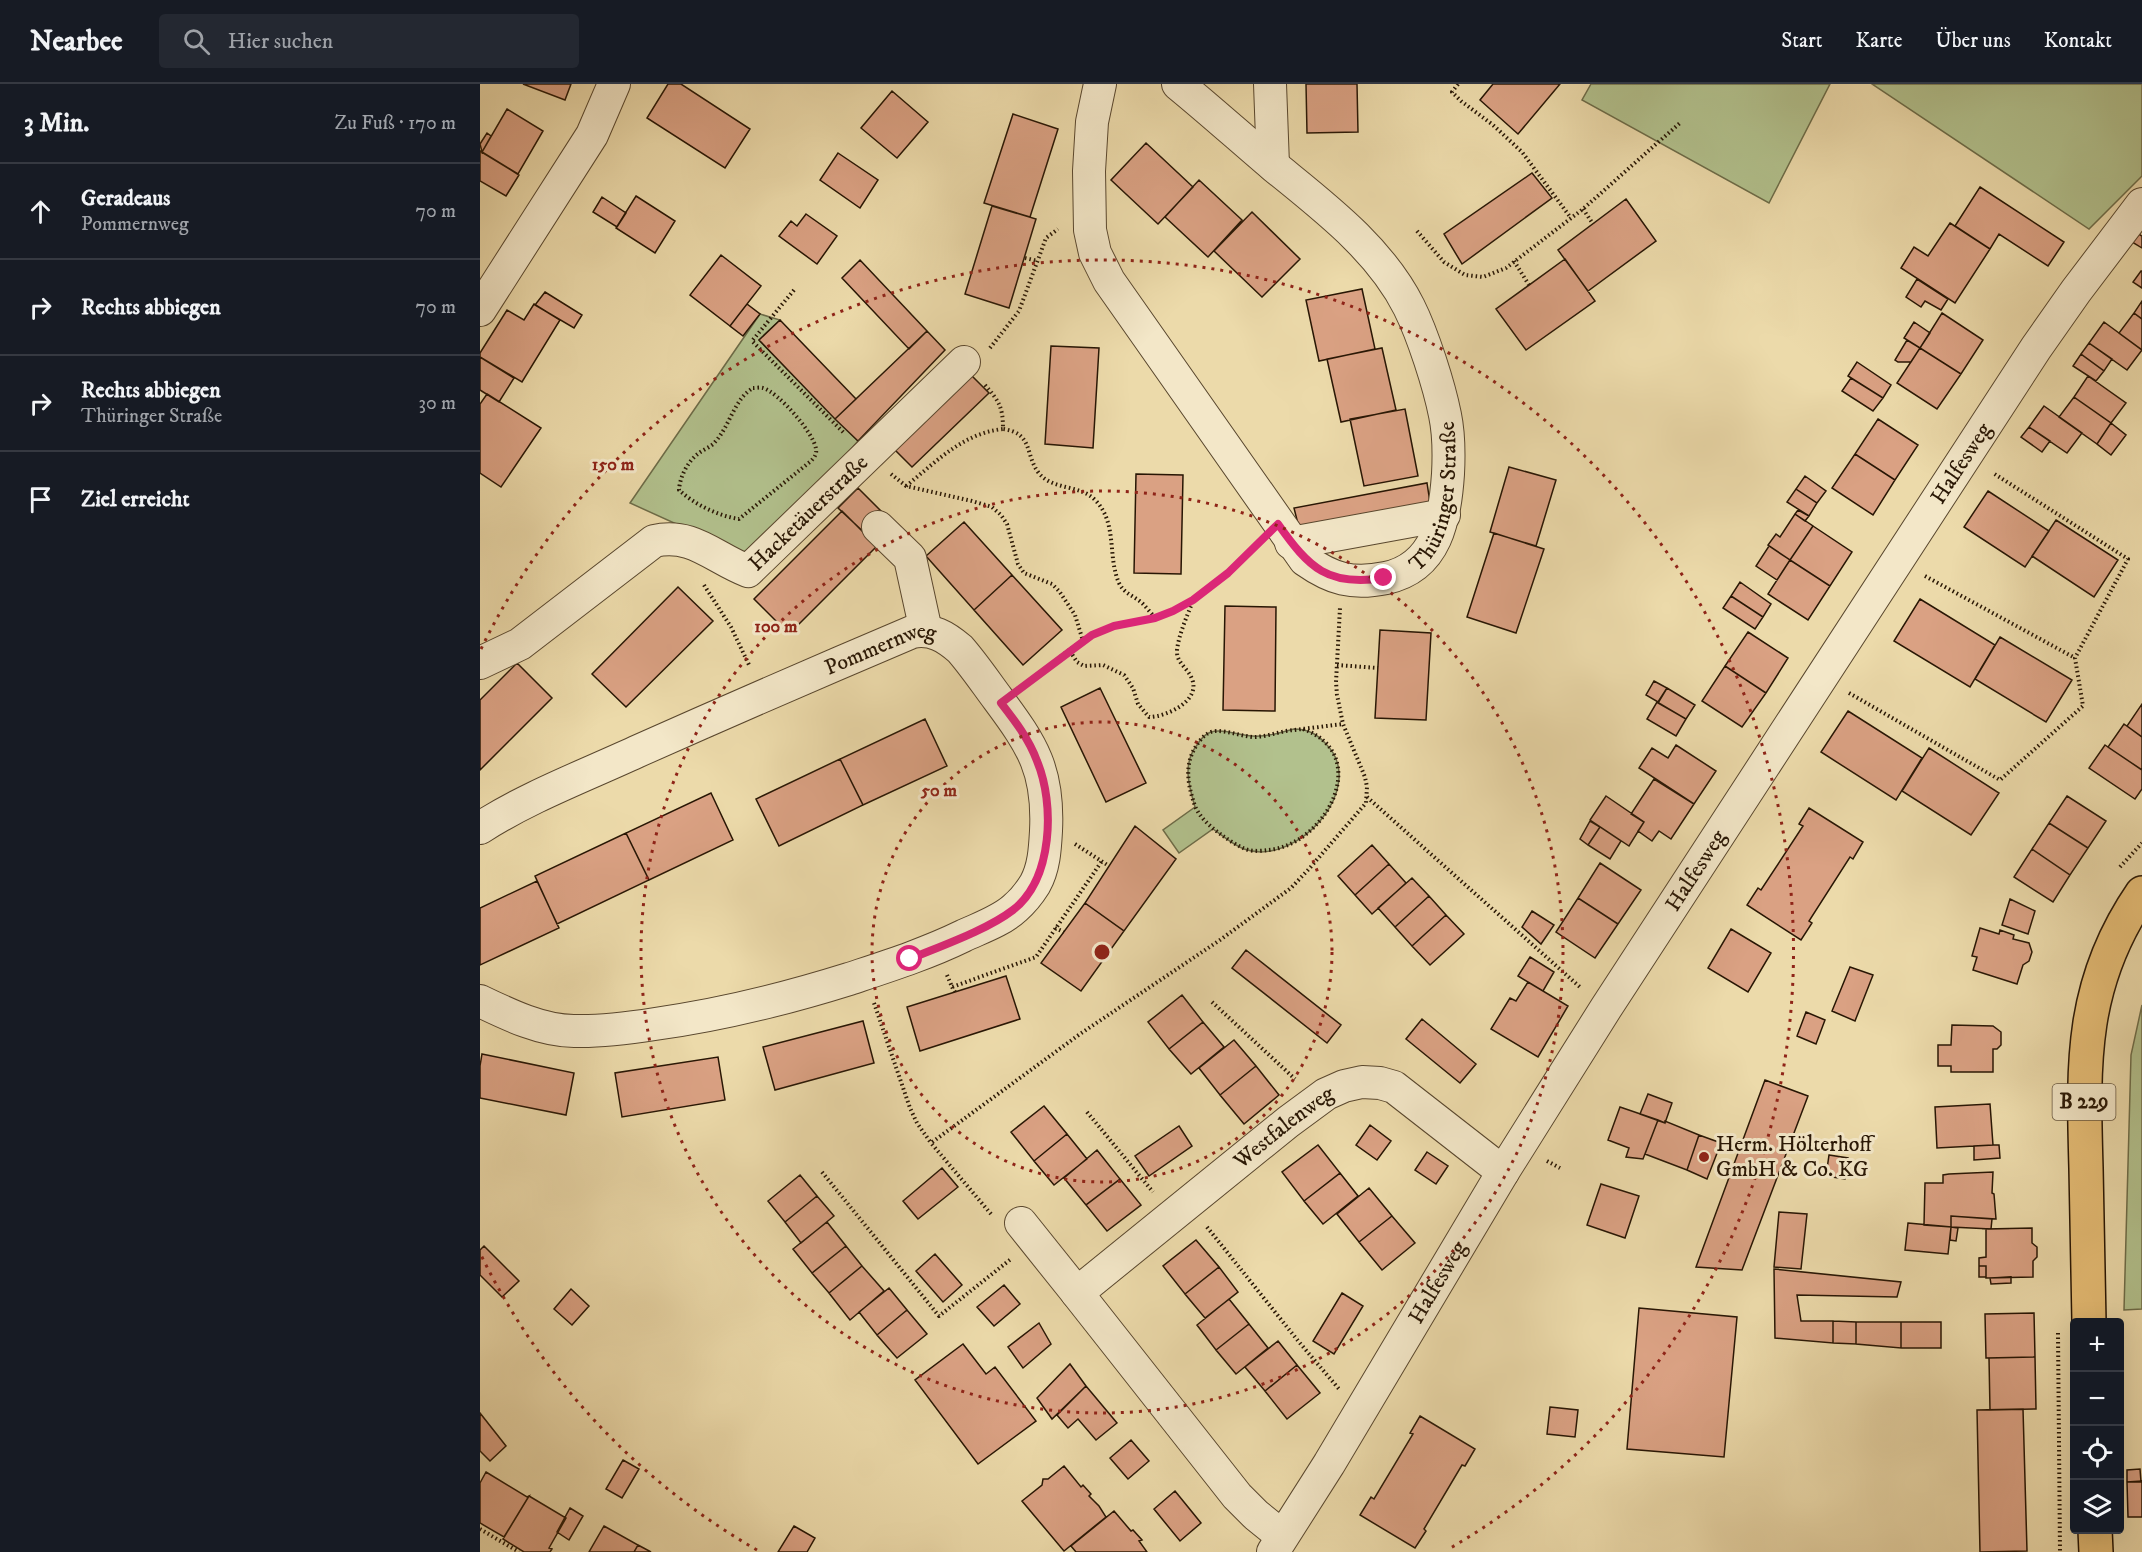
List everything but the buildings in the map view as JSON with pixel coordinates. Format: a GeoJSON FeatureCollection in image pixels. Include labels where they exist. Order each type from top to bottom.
{"type":"FeatureCollection","features":[{"type":"Feature","properties":{"kind":"main road","name":"B 229"},"geometry":{"type":"LineString","coordinates":[[2089,1318],[2085,1050],[2090,1016],[2101,974],[2114,942],[2142,893]]}},
{"type":"Feature","properties":{"kind":"main road"},"geometry":{"type":"LineString","coordinates":[[2096,1552],[2104,1534]]}},
{"type":"Feature","properties":{"kind":"street"},"geometry":{"type":"LineString","coordinates":[[480,310],[592,135],[614,84]]}},
{"type":"Feature","properties":{"kind":"street","name":"Thüringer Straße"},"geometry":{"type":"LineString","coordinates":[[1100,84],[1092,122],[1089,171],[1090,223],[1095,253],[1109,281],[1305,560],[1324,573],[1344,581],[1399,575],[1417,562],[1435,539],[1444,515],[1449,457],[1445,416],[1409,307],[1377,259],[1322,206],[1178,84]]}},
{"type":"Feature","properties":{"kind":"street"},"geometry":{"type":"LineString","coordinates":[[1270,84],[1273,165]]}},
{"type":"Feature","properties":{"kind":"street","name":"Halfesweg"},"geometry":{"type":"LineString","coordinates":[[1278,1544],[1503,1172],[1606,1008],[2076,291],[2142,204]]}},
{"type":"Feature","properties":{"kind":"street","name":"Hacketäuerstraße"},"geometry":{"type":"LineString","coordinates":[[676,539],[693,543],[734,566],[748,571],[964,362]]}},
{"type":"Feature","properties":{"kind":"street"},"geometry":{"type":"LineString","coordinates":[[1285,534],[1444,515]]}},
{"type":"Feature","properties":{"kind":"street"},"geometry":{"type":"LineString","coordinates":[[878,528],[910,558],[926,631]]}},
{"type":"Feature","properties":{"kind":"street"},"geometry":{"type":"LineString","coordinates":[[480,663],[520,644],[654,541],[676,539]]}},
{"type":"Feature","properties":{"kind":"street","name":"Pommernweg"},"geometry":{"type":"LineString","coordinates":[[480,1001],[528,1022],[571,1031],[589,1031],[679,1021],[794,996],[910,959],[996,920],[1014,909],[1035,884],[1044,858],[1047,807],[1046,789],[1037,760],[1021,729],[960,649],[949,639],[926,631],[912,632],[763,695],[546,793],[488,823]]}},
{"type":"Feature","properties":{"kind":"street","name":"Westfalenweg"},"geometry":{"type":"LineString","coordinates":[[1077,1293],[1313,1104],[1336,1089],[1352,1083],[1380,1083],[1394,1087],[1503,1172]]}},
{"type":"Feature","properties":{"kind":"street"},"geometry":{"type":"LineString","coordinates":[[1028,1231],[1237,1496],[1256,1515],[1278,1544]]}},
{"type":"Feature","properties":{"kind":"path"},"geometry":{"type":"LineString","coordinates":[[1458,84],[1452,92],[1461,102],[1493,124],[1522,152],[1571,218]]}},
{"type":"Feature","properties":{"kind":"path"},"geometry":{"type":"LineString","coordinates":[[1417,231],[1444,262],[1465,275],[1483,277],[1506,268],[1583,209],[1681,122]]}},
{"type":"Feature","properties":{"kind":"path"},"geometry":{"type":"LineString","coordinates":[[1583,209],[1593,224]]}},
{"type":"Feature","properties":{"kind":"path"},"geometry":{"type":"LineString","coordinates":[[1003,429],[1003,415],[999,400],[964,362],[986,353],[1019,311],[1046,238],[1063,226],[1090,223]]}},
{"type":"Feature","properties":{"kind":"path"},"geometry":{"type":"LineString","coordinates":[[1024,258],[1038,261]]}},
{"type":"Feature","properties":{"kind":"path"},"geometry":{"type":"LineString","coordinates":[[1514,261],[1529,285]]}},
{"type":"Feature","properties":{"kind":"path"},"geometry":{"type":"LineString","coordinates":[[794,290],[752,341],[834,422]]}},
{"type":"Feature","properties":{"kind":"path"},"geometry":{"type":"LineString","coordinates":[[753,388],[764,388],[793,412],[804,426],[817,448],[816,456],[739,519],[727,517],[687,497],[679,490],[680,480],[698,454],[714,444],[746,392],[753,388]]}},
{"type":"Feature","properties":{"kind":"path"},"geometry":{"type":"LineString","coordinates":[[906,486],[957,444],[978,433],[1003,429],[1013,430],[1024,440],[1042,477],[1056,485],[1094,498],[1108,519],[1115,572],[1120,585],[1126,593],[1142,603],[1155,618]]}},
{"type":"Feature","properties":{"kind":"path"},"geometry":{"type":"LineString","coordinates":[[867,455],[906,486],[992,507],[1007,524],[1018,564],[1024,573],[1052,584],[1059,591],[1075,615],[1083,641]]}},
{"type":"Feature","properties":{"kind":"path"},"geometry":{"type":"LineString","coordinates":[[1822,677],[2000,780],[2083,706],[2075,658],[2128,559],[1966,456]]}},
{"type":"Feature","properties":{"kind":"path"},"geometry":{"type":"LineString","coordinates":[[1001,703],[1092,635],[1114,626],[1155,618],[1173,611],[1193,600],[1285,534]]}},
{"type":"Feature","properties":{"kind":"path"},"geometry":{"type":"LineString","coordinates":[[676,539],[730,627],[763,695]]}},
{"type":"Feature","properties":{"kind":"path"},"geometry":{"type":"LineString","coordinates":[[1898,561],[2075,658]]}},
{"type":"Feature","properties":{"kind":"path"},"geometry":{"type":"LineString","coordinates":[[1070,651],[1077,662],[1084,666],[1102,665],[1124,675],[1133,688],[1138,704],[1149,717],[1168,714],[1186,700],[1193,686],[1192,678],[1180,662],[1177,653],[1193,600]]}},
{"type":"Feature","properties":{"kind":"path"},"geometry":{"type":"LineString","coordinates":[[931,1143],[1080,1035],[1220,940],[1291,888],[1365,803],[1367,797],[1365,777],[1343,724],[1337,695],[1339,619]]}},
{"type":"Feature","properties":{"kind":"path"},"geometry":{"type":"LineString","coordinates":[[1336,665],[1378,668]]}},
{"type":"Feature","properties":{"kind":"path"},"geometry":{"type":"LineString","coordinates":[[1303,729],[1320,738],[1333,750],[1338,777],[1336,792],[1326,813],[1305,837],[1291,845],[1258,852],[1244,849],[1213,829],[1195,807],[1189,789],[1188,775],[1191,756],[1201,739],[1217,731],[1255,737],[1303,729],[1343,724]]}},
{"type":"Feature","properties":{"kind":"path"},"geometry":{"type":"LineString","coordinates":[[1367,797],[1606,1008]]}},
{"type":"Feature","properties":{"kind":"path"},"geometry":{"type":"LineString","coordinates":[[1055,928],[1064,932]]}},
{"type":"Feature","properties":{"kind":"path"},"geometry":{"type":"LineString","coordinates":[[952,987],[955,992]]}},
{"type":"Feature","properties":{"kind":"path"},"geometry":{"type":"LineString","coordinates":[[1212,1002],[1301,1085],[1313,1104]]}},
{"type":"Feature","properties":{"kind":"path"},"geometry":{"type":"LineString","coordinates":[[877,1012],[917,1123],[931,1143],[980,1200]]}},
{"type":"Feature","properties":{"kind":"path"},"geometry":{"type":"LineString","coordinates":[[1087,1112],[1180,1210],[1359,1412]]}},
{"type":"Feature","properties":{"kind":"path"},"geometry":{"type":"LineString","coordinates":[[822,1172],[939,1316],[1028,1231]]}},
{"type":"Feature","properties":{"kind":"path"},"geometry":{"type":"LineString","coordinates":[[480,1529],[519,1552]]}},
{"type":"Feature","properties":{"kind":"green space"},"geometry":{"type":"Polygon","coordinates":[[[1591,84],[1830,84],[1769,203],[1582,100],[1591,84]]]}},
{"type":"Feature","properties":{"kind":"green space"},"geometry":{"type":"Polygon","coordinates":[[[1872,84],[2142,84],[2142,176],[2089,229],[1872,84]]]}},
{"type":"Feature","properties":{"kind":"green space"},"geometry":{"type":"Polygon","coordinates":[[[760,314],[780,320],[759,340],[858,441],[813,494],[747,556],[630,503],[760,314]]]}},
{"type":"Feature","properties":{"kind":"green space"},"geometry":{"type":"Polygon","coordinates":[[[1294,729],[1308,731],[1319,737],[1337,762],[1339,781],[1333,801],[1321,820],[1305,835],[1285,847],[1265,852],[1244,849],[1213,829],[1179,853],[1163,830],[1195,807],[1188,767],[1192,752],[1201,739],[1216,731],[1257,736],[1294,729]]]}},
{"type":"Feature","properties":{"kind":"green space"},"geometry":{"type":"Polygon","coordinates":[[[2142,1005],[2142,1309],[2124,1310],[2131,1055],[2142,1005]]]}},
{"type":"Feature","properties":{"kind":"place","name":"Herm. Hölterhoff GmbH & Co. KG"},"geometry":{"type":"Point","coordinates":[1704,1157]}},
{"type":"Feature","properties":{"kind":"route"},"geometry":{"type":"LineString","coordinates":[[910,959],[979,929],[1014,909],[1035,884],[1041,870],[1046,840],[1046,789],[1031,746],[1001,703],[1092,635],[1114,626],[1155,618],[1173,611],[1207,591],[1278,524],[1305,560],[1324,573],[1344,581],[1384,578]]}}]}
